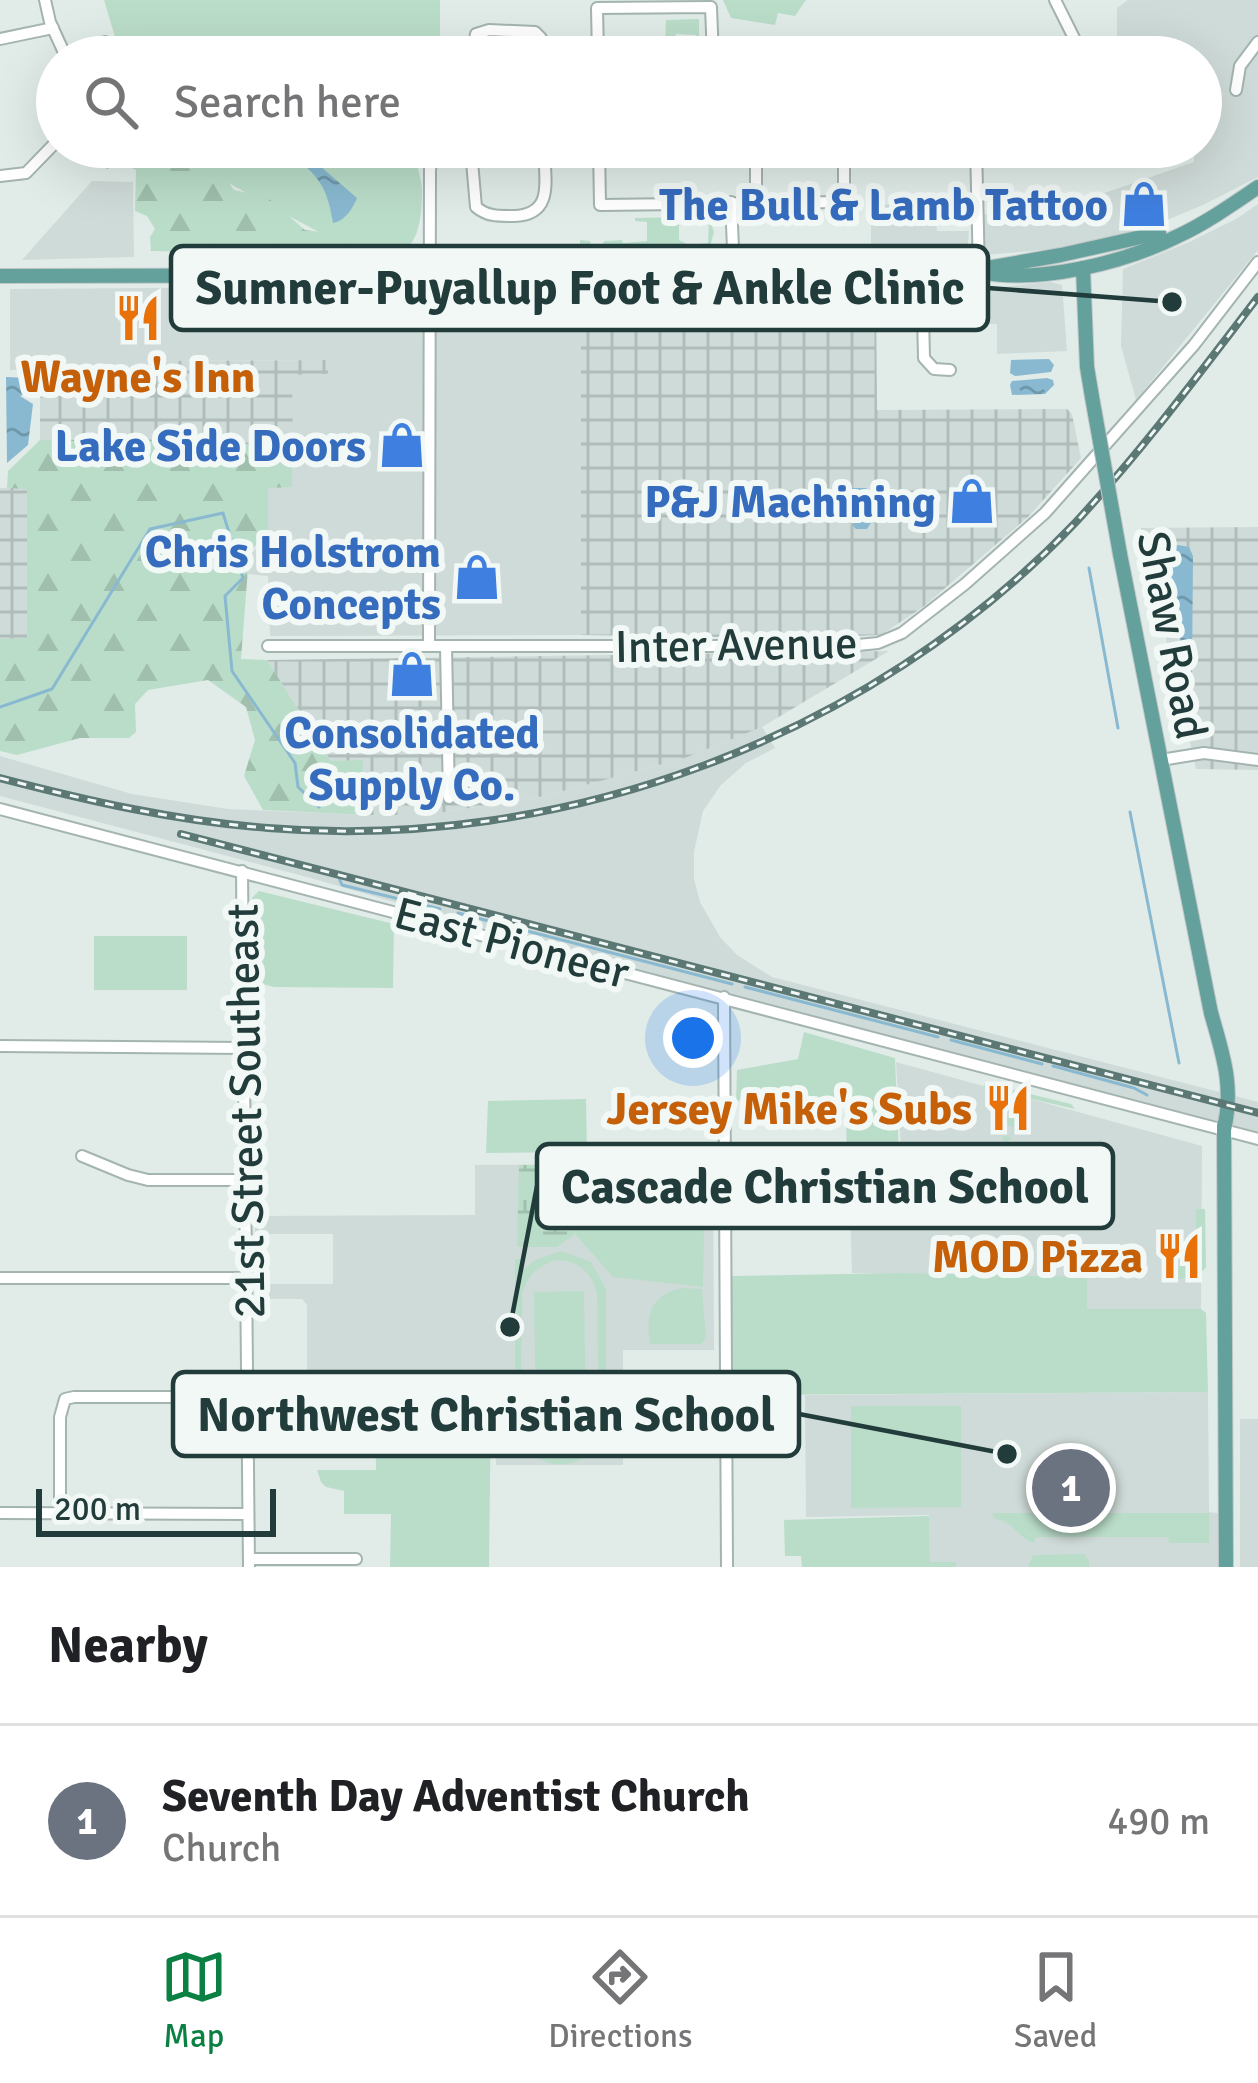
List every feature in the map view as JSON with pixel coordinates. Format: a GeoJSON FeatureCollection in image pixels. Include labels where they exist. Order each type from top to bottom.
{"type":"FeatureCollection","features":[{"type":"Feature","properties":{"kind":"main road"},"geometry":{"type":"LineString","coordinates":[[978,271],[1004,277],[1084,268],[1169,240],[1258,187]]}},
{"type":"Feature","properties":{"kind":"main road"},"geometry":{"type":"LineString","coordinates":[[1084,268],[1091,256],[1230,206]]}},
{"type":"Feature","properties":{"kind":"main road"},"geometry":{"type":"LineString","coordinates":[[0,276],[978,271],[1160,233]]}},
{"type":"Feature","properties":{"kind":"main road"},"geometry":{"type":"LineString","coordinates":[[1014,263],[1068,262],[1084,268]]}},
{"type":"Feature","properties":{"kind":"main road","name":"Shaw Road"},"geometry":{"type":"LineString","coordinates":[[1084,268],[1092,398],[1228,1080],[1230,1106],[1224,1130],[1226,1567]]}},
{"type":"Feature","properties":{"kind":"street"},"geometry":{"type":"LineString","coordinates":[[45,0],[56,36]]}},
{"type":"Feature","properties":{"kind":"street"},"geometry":{"type":"LineString","coordinates":[[1055,0],[1073,36]]}},
{"type":"Feature","properties":{"kind":"street"},"geometry":{"type":"LineString","coordinates":[[598,36],[597,8],[711,7],[712,36]]}},
{"type":"Feature","properties":{"kind":"street"},"geometry":{"type":"LineString","coordinates":[[0,39],[52,28]]}},
{"type":"Feature","properties":{"kind":"street"},"geometry":{"type":"LineString","coordinates":[[476,36],[489,30],[535,32],[538,36]]}},
{"type":"Feature","properties":{"kind":"street"},"geometry":{"type":"LineString","coordinates":[[1236,90],[1240,66],[1258,42]]}},
{"type":"Feature","properties":{"kind":"street"},"geometry":{"type":"LineString","coordinates":[[0,176],[26,173],[36,163]]}},
{"type":"Feature","properties":{"kind":"street"},"geometry":{"type":"LineString","coordinates":[[429,646],[430,168]]}},
{"type":"Feature","properties":{"kind":"street"},"geometry":{"type":"LineString","coordinates":[[473,168],[476,207],[489,215],[528,216],[544,199],[544,168]]}},
{"type":"Feature","properties":{"kind":"street"},"geometry":{"type":"LineString","coordinates":[[599,168],[600,205],[844,202],[844,168]]}},
{"type":"Feature","properties":{"kind":"street"},"geometry":{"type":"LineString","coordinates":[[756,168],[756,202]]}},
{"type":"Feature","properties":{"kind":"street"},"geometry":{"type":"LineString","coordinates":[[976,168],[978,271]]}},
{"type":"Feature","properties":{"kind":"street"},"geometry":{"type":"LineString","coordinates":[[730,202],[734,271]]}},
{"type":"Feature","properties":{"kind":"street","name":"Inter Avenue"},"geometry":{"type":"LineString","coordinates":[[268,646],[878,644],[902,634],[1045,513],[1194,345],[1258,262]]}},
{"type":"Feature","properties":{"kind":"street"},"geometry":{"type":"LineString","coordinates":[[922,271],[922,348],[928,365],[950,370]]}},
{"type":"Feature","properties":{"kind":"street"},"geometry":{"type":"LineString","coordinates":[[446,646],[449,798]]}},
{"type":"Feature","properties":{"kind":"street"},"geometry":{"type":"LineString","coordinates":[[1161,760],[1204,753],[1258,760]]}},
{"type":"Feature","properties":{"kind":"street","name":"East Pioneer"},"geometry":{"type":"LineString","coordinates":[[0,808],[1224,1130]]}},
{"type":"Feature","properties":{"kind":"street","name":"21st Street Southeast"},"geometry":{"type":"LineString","coordinates":[[242,871],[249,1563]]}},
{"type":"Feature","properties":{"kind":"street"},"geometry":{"type":"LineString","coordinates":[[724,997],[727,1567]]}},
{"type":"Feature","properties":{"kind":"street"},"geometry":{"type":"LineString","coordinates":[[0,1046],[245,1048]]}},
{"type":"Feature","properties":{"kind":"street"},"geometry":{"type":"LineString","coordinates":[[1224,1130],[1258,1139]]}},
{"type":"Feature","properties":{"kind":"street"},"geometry":{"type":"LineString","coordinates":[[82,1156],[148,1180],[247,1180]]}},
{"type":"Feature","properties":{"kind":"street"},"geometry":{"type":"LineString","coordinates":[[0,1278],[247,1278]]}},
{"type":"Feature","properties":{"kind":"street"},"geometry":{"type":"LineString","coordinates":[[60,1513],[60,1417],[65,1400],[248,1397]]}},
{"type":"Feature","properties":{"kind":"street"},"geometry":{"type":"LineString","coordinates":[[0,1513],[248,1514]]}},
{"type":"Feature","properties":{"kind":"street"},"geometry":{"type":"LineString","coordinates":[[249,1563],[356,1559]]}},
{"type":"Feature","properties":{"kind":"shaded area"},"geometry":{"type":"Polygon","coordinates":[[[1128,0],[1258,0],[1258,177],[1128,236],[1066,248],[985,255],[981,215],[1070,205],[1177,168],[1222,168],[1222,36],[1117,36],[1117,8],[1128,0]]]}},
{"type":"Feature","properties":{"kind":"shaded area"},"geometry":{"type":"Polygon","coordinates":[[[92,181],[133,182],[134,257],[22,260],[92,181]]]}},
{"type":"Feature","properties":{"kind":"shaded area"},"geometry":{"type":"Polygon","coordinates":[[[935,203],[937,231],[969,231],[967,255],[871,257],[871,205],[935,203]]]}},
{"type":"Feature","properties":{"kind":"shaded area"},"geometry":{"type":"Polygon","coordinates":[[[1258,204],[1258,250],[1136,400],[1121,346],[1123,269],[1187,243],[1258,204]]]}},
{"type":"Feature","properties":{"kind":"shaded area"},"geometry":{"type":"Polygon","coordinates":[[[581,285],[581,635],[270,636],[268,576],[247,574],[249,556],[268,536],[268,487],[292,486],[292,374],[328,360],[159,361],[158,369],[10,370],[10,289],[581,285]]]}},
{"type":"Feature","properties":{"kind":"shaded area"},"geometry":{"type":"Polygon","coordinates":[[[581,285],[876,288],[877,410],[1067,409],[1081,458],[1028,517],[923,607],[881,635],[581,635],[581,285]]]}},
{"type":"Feature","properties":{"kind":"shaded area"},"geometry":{"type":"Polygon","coordinates":[[[1062,285],[1067,351],[997,354],[997,324],[965,324],[965,288],[1062,285]]]}},
{"type":"Feature","properties":{"kind":"shaded area"},"geometry":{"type":"Polygon","coordinates":[[[328,360],[328,374],[292,375],[293,444],[222,445],[221,439],[40,440],[40,369],[158,369],[158,361],[328,360]]]}},
{"type":"Feature","properties":{"kind":"shaded area"},"geometry":{"type":"Polygon","coordinates":[[[0,488],[27,488],[27,639],[0,639],[0,488]]]}},
{"type":"Feature","properties":{"kind":"shaded area"},"geometry":{"type":"Polygon","coordinates":[[[1258,527],[1258,770],[1196,769],[1141,528],[1258,527]]]}},
{"type":"Feature","properties":{"kind":"shaded area"},"geometry":{"type":"Polygon","coordinates":[[[889,651],[762,727],[685,758],[545,796],[426,815],[366,815],[363,761],[331,761],[267,660],[889,651]]]}},
{"type":"Feature","properties":{"kind":"shaded area"},"geometry":{"type":"Polygon","coordinates":[[[762,727],[775,748],[746,763],[721,785],[703,811],[694,852],[700,902],[720,937],[737,955],[772,977],[1258,1102],[1258,1139],[0,796],[0,756],[132,794],[228,809],[426,815],[545,796],[685,758],[762,727]]]}},
{"type":"Feature","properties":{"kind":"shaded area"},"geometry":{"type":"Polygon","coordinates":[[[896,1062],[1202,1146],[1201,1309],[1087,1309],[1087,1278],[852,1273],[849,1177],[886,1177],[902,1168],[896,1062]]]}},
{"type":"Feature","properties":{"kind":"shaded area"},"geometry":{"type":"Polygon","coordinates":[[[713,1164],[714,1350],[623,1350],[623,1465],[496,1465],[496,1392],[307,1393],[307,1305],[302,1299],[255,1299],[255,1284],[333,1284],[333,1234],[255,1234],[255,1216],[475,1215],[475,1165],[713,1164]]]}},
{"type":"Feature","properties":{"kind":"shaded area"},"geometry":{"type":"Polygon","coordinates":[[[1208,1392],[1209,1512],[1226,1514],[1226,1567],[930,1567],[929,1515],[806,1517],[805,1395],[1208,1392]]]}},
{"type":"Feature","properties":{"kind":"shaded area"},"geometry":{"type":"Polygon","coordinates":[[[1240,1419],[1258,1419],[1258,1567],[1240,1567],[1240,1419]]]}},
{"type":"Feature","properties":{"kind":"green space"},"geometry":{"type":"Polygon","coordinates":[[[104,0],[440,0],[440,36],[115,36],[104,0]]]}},
{"type":"Feature","properties":{"kind":"green space"},"geometry":{"type":"Polygon","coordinates":[[[723,0],[806,0],[795,16],[778,13],[775,25],[731,18],[723,0]]]}},
{"type":"Feature","properties":{"kind":"green space"},"geometry":{"type":"Polygon","coordinates":[[[699,19],[699,36],[665,36],[666,20],[699,19]]]}},
{"type":"Feature","properties":{"kind":"green space"},"geometry":{"type":"Polygon","coordinates":[[[132,168],[215,168],[234,190],[267,197],[305,230],[367,238],[373,248],[365,255],[151,251],[155,229],[147,216],[135,211],[136,170],[132,168]]]}},
{"type":"Feature","properties":{"kind":"green space"},"geometry":{"type":"Polygon","coordinates":[[[201,168],[418,168],[421,214],[413,241],[396,254],[350,249],[201,168]]]}},
{"type":"Feature","properties":{"kind":"green space"},"geometry":{"type":"Polygon","coordinates":[[[688,217],[679,223],[679,240],[689,245],[708,243],[709,220],[693,217],[709,217],[714,232],[709,250],[580,251],[580,240],[591,244],[647,241],[647,222],[635,218],[688,217]]]}},
{"type":"Feature","properties":{"kind":"green space"},"geometry":{"type":"Polygon","coordinates":[[[222,439],[223,445],[293,444],[292,487],[268,488],[268,536],[249,556],[241,659],[267,660],[331,761],[363,760],[366,815],[263,810],[244,776],[255,740],[246,707],[208,680],[148,690],[135,704],[136,732],[129,738],[80,738],[17,755],[0,751],[0,639],[27,638],[27,489],[7,488],[8,471],[40,440],[222,439]]]}},
{"type":"Feature","properties":{"kind":"green space"},"geometry":{"type":"Polygon","coordinates":[[[259,891],[394,924],[393,988],[274,987],[252,981],[252,898],[259,891]]]}},
{"type":"Feature","properties":{"kind":"green space"},"geometry":{"type":"Polygon","coordinates":[[[94,936],[187,936],[187,990],[94,990],[94,936]]]}},
{"type":"Feature","properties":{"kind":"green space"},"geometry":{"type":"Polygon","coordinates":[[[804,1032],[895,1058],[899,1156],[894,1167],[847,1171],[846,1109],[838,1099],[741,1099],[736,1103],[737,1070],[798,1059],[804,1032]]]}},
{"type":"Feature","properties":{"kind":"green space"},"geometry":{"type":"Polygon","coordinates":[[[985,1083],[1071,1104],[1075,1109],[1023,1097],[1010,1140],[1004,1142],[1002,1136],[1010,1137],[1013,1127],[1005,1124],[1007,1117],[1013,1118],[1019,1097],[984,1087],[985,1083]]]}},
{"type":"Feature","properties":{"kind":"green space"},"geometry":{"type":"Polygon","coordinates":[[[586,1099],[587,1152],[486,1153],[488,1101],[586,1099]]]}},
{"type":"Feature","properties":{"kind":"green space"},"geometry":{"type":"Polygon","coordinates":[[[519,1165],[579,1165],[575,1234],[557,1247],[517,1247],[519,1165]]]}},
{"type":"Feature","properties":{"kind":"green space"},"geometry":{"type":"Polygon","coordinates":[[[579,1165],[700,1166],[705,1171],[703,1287],[613,1277],[576,1235],[579,1165]]]}},
{"type":"Feature","properties":{"kind":"green space"},"geometry":{"type":"Polygon","coordinates":[[[1196,1209],[1205,1209],[1206,1267],[1197,1277],[1172,1280],[1167,1267],[1196,1263],[1196,1209]]]}},
{"type":"Feature","properties":{"kind":"green space"},"geometry":{"type":"Polygon","coordinates":[[[561,1251],[591,1262],[606,1289],[606,1431],[585,1457],[571,1463],[545,1461],[532,1454],[515,1425],[515,1259],[522,1259],[523,1270],[561,1251]],[[556,1260],[530,1276],[522,1294],[521,1388],[527,1435],[534,1445],[560,1455],[582,1449],[599,1425],[597,1293],[583,1269],[556,1260]]]}},
{"type":"Feature","properties":{"kind":"green space"},"geometry":{"type":"Polygon","coordinates":[[[731,1276],[1087,1277],[1087,1309],[1201,1309],[1206,1313],[1208,1392],[729,1395],[731,1276]]]}},
{"type":"Feature","properties":{"kind":"green space"},"geometry":{"type":"Polygon","coordinates":[[[681,1288],[702,1289],[706,1338],[701,1344],[650,1344],[652,1308],[662,1296],[681,1288]]]}},
{"type":"Feature","properties":{"kind":"green space"},"geometry":{"type":"Polygon","coordinates":[[[584,1291],[586,1423],[536,1424],[534,1292],[584,1291]]]}},
{"type":"Feature","properties":{"kind":"green space"},"geometry":{"type":"Polygon","coordinates":[[[375,1397],[491,1397],[489,1567],[390,1567],[391,1514],[344,1514],[344,1491],[321,1482],[317,1470],[376,1470],[375,1397]]]}},
{"type":"Feature","properties":{"kind":"green space"},"geometry":{"type":"Polygon","coordinates":[[[851,1406],[961,1406],[961,1507],[851,1508],[851,1406]]]}},
{"type":"Feature","properties":{"kind":"green space"},"geometry":{"type":"Polygon","coordinates":[[[992,1513],[1209,1513],[1209,1543],[1169,1543],[1168,1537],[1036,1537],[1034,1543],[992,1513]]]}},
{"type":"Feature","properties":{"kind":"green space"},"geometry":{"type":"Polygon","coordinates":[[[929,1516],[930,1562],[956,1562],[956,1567],[802,1567],[801,1556],[785,1556],[784,1520],[929,1516]]]}},
{"type":"Feature","properties":{"kind":"green space"},"geometry":{"type":"Polygon","coordinates":[[[1084,1554],[1089,1567],[1028,1567],[1033,1555],[1084,1554]]]}},
{"type":"Feature","properties":{"kind":"water"},"geometry":{"type":"Polygon","coordinates":[[[307,168],[322,168],[357,198],[345,217],[333,223],[323,188],[307,168]]]}},
{"type":"Feature","properties":{"kind":"water"},"geometry":{"type":"Polygon","coordinates":[[[1049,359],[1054,365],[1051,372],[1010,373],[1011,360],[1049,359]]]}},
{"type":"Feature","properties":{"kind":"water"},"geometry":{"type":"Polygon","coordinates":[[[6,377],[30,378],[33,387],[20,396],[33,404],[28,445],[7,463],[6,377]]]}},
{"type":"Feature","properties":{"kind":"water"},"geometry":{"type":"Polygon","coordinates":[[[1047,378],[1054,385],[1045,394],[1012,395],[1012,381],[1047,378]]]}},
{"type":"Feature","properties":{"kind":"water"},"geometry":{"type":"Polygon","coordinates":[[[849,488],[866,488],[871,494],[867,529],[853,526],[849,488]]]}},
{"type":"Feature","properties":{"kind":"water"},"geometry":{"type":"Polygon","coordinates":[[[1178,545],[1189,547],[1193,556],[1192,676],[1188,676],[1162,552],[1178,545]]]}},
{"type":"Feature","properties":{"kind":"waterway"},"geometry":{"type":"LineString","coordinates":[[0,707],[52,689],[150,529],[223,513],[243,578],[225,596],[232,671],[295,763],[298,787],[319,807]]}},
{"type":"Feature","properties":{"kind":"waterway"},"geometry":{"type":"LineString","coordinates":[[1089,568],[1118,728]]}},
{"type":"Feature","properties":{"kind":"waterway"},"geometry":{"type":"LineString","coordinates":[[1130,812],[1179,1063]]}},
{"type":"Feature","properties":{"kind":"waterway"},"geometry":{"type":"LineString","coordinates":[[339,878],[342,885],[440,909]]}},
{"type":"Feature","properties":{"kind":"waterway"},"geometry":{"type":"LineString","coordinates":[[458,913],[732,984]]}},
{"type":"Feature","properties":{"kind":"waterway"},"geometry":{"type":"LineString","coordinates":[[745,987],[938,1037]]}},
{"type":"Feature","properties":{"kind":"waterway"},"geometry":{"type":"LineString","coordinates":[[951,1040],[1042,1064]]}},
{"type":"Feature","properties":{"kind":"waterway"},"geometry":{"type":"LineString","coordinates":[[1053,1066],[1147,1095]]}},
{"type":"Feature","properties":{"kind":"railway"},"geometry":{"type":"LineString","coordinates":[[0,778],[200,820],[268,828],[379,831],[489,821],[598,799],[705,765],[807,720],[904,665],[994,599],[1099,496],[1258,297]]}},
{"type":"Feature","properties":{"kind":"railway"},"geometry":{"type":"LineString","coordinates":[[181,834],[1258,1113]]}},
{"type":"Feature","properties":{"kind":"place","name":"The Bull & Lamb Tattoo"},"geometry":{"type":"Point","coordinates":[1144,204]}},
{"type":"Feature","properties":{"kind":"place","name":"Sumner-Puyallup Foot & Ankle Clinic"},"geometry":{"type":"Point","coordinates":[1172,302]}},
{"type":"Feature","properties":{"kind":"place","name":"Wayne's Inn"},"geometry":{"type":"Point","coordinates":[138,318]}},
{"type":"Feature","properties":{"kind":"place","name":"Lake Side Doors"},"geometry":{"type":"Point","coordinates":[402,445]}},
{"type":"Feature","properties":{"kind":"place","name":"P&J Machining"},"geometry":{"type":"Point","coordinates":[972,501]}},
{"type":"Feature","properties":{"kind":"place","name":"Chris Holstrom Concepts"},"geometry":{"type":"Point","coordinates":[477,577]}},
{"type":"Feature","properties":{"kind":"place","name":"Consolidated Supply Co."},"geometry":{"type":"Point","coordinates":[412,674]}},
{"type":"Feature","properties":{"kind":"place","name":"Jersey Mike's Subs"},"geometry":{"type":"Point","coordinates":[1008,1108]}},
{"type":"Feature","properties":{"kind":"place","name":"MOD Pizza"},"geometry":{"type":"Point","coordinates":[1179,1256]}},
{"type":"Feature","properties":{"kind":"place","name":"Cascade Christian School"},"geometry":{"type":"Point","coordinates":[510,1327]}},
{"type":"Feature","properties":{"kind":"place","name":"Northwest Christian School"},"geometry":{"type":"Point","coordinates":[1007,1454]}},
{"type":"Feature","properties":{"kind":"place","name":"Seventh Day Adventist Church"},"geometry":{"type":"Point","coordinates":[1071,1488]}}]}
